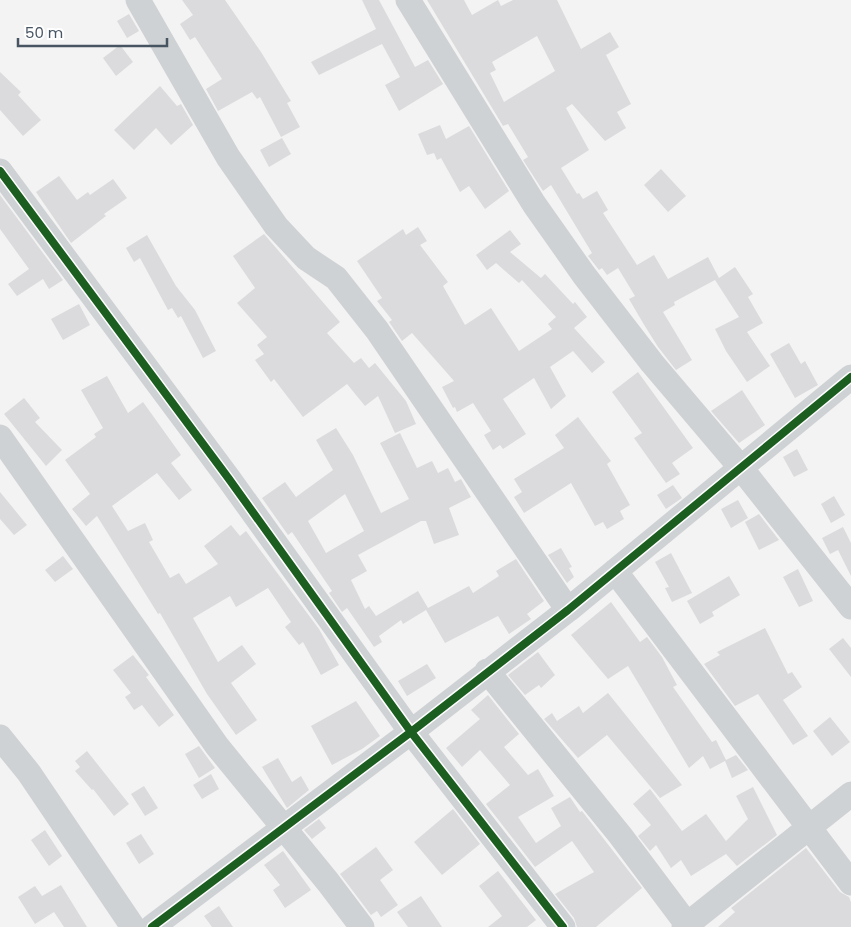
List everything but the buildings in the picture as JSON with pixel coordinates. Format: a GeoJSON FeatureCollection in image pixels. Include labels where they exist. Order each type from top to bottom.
{"type":"FeatureCollection","features":[{"type":"Feature","properties":{"kind":"street"},"geometry":{"type":"LineString","coordinates":[[138,0],[228,158],[265,211],[276,226],[306,258],[336,278],[355,300],[568,610]]}},
{"type":"Feature","properties":{"kind":"street"},"geometry":{"type":"LineString","coordinates":[[408,0],[534,204],[578,267],[658,370],[741,468],[851,607]]}},
{"type":"Feature","properties":{"kind":"street"},"geometry":{"type":"LineString","coordinates":[[0,170],[229,479],[411,732],[563,927]]}},
{"type":"Feature","properties":{"kind":"street"},"geometry":{"type":"LineString","coordinates":[[152,927],[411,732],[487,671],[568,610],[851,376]]}},
{"type":"Feature","properties":{"kind":"street"},"geometry":{"type":"LineString","coordinates":[[0,437],[211,738],[362,927]]}},
{"type":"Feature","properties":{"kind":"street"},"geometry":{"type":"LineString","coordinates":[[614,571],[851,884]]}},
{"type":"Feature","properties":{"kind":"street"},"geometry":{"type":"LineString","coordinates":[[487,671],[620,835],[687,926],[851,794]]}},
{"type":"Feature","properties":{"kind":"street"},"geometry":{"type":"LineString","coordinates":[[0,736],[29,773],[133,927]]}},
{"type":"Feature","properties":{"kind":"cycle path"},"geometry":{"type":"LineString","coordinates":[[0,171],[229,479],[411,732],[563,927]]}},
{"type":"Feature","properties":{"kind":"cycle path"},"geometry":{"type":"LineString","coordinates":[[152,927],[411,732],[568,610],[851,377]]}}]}
